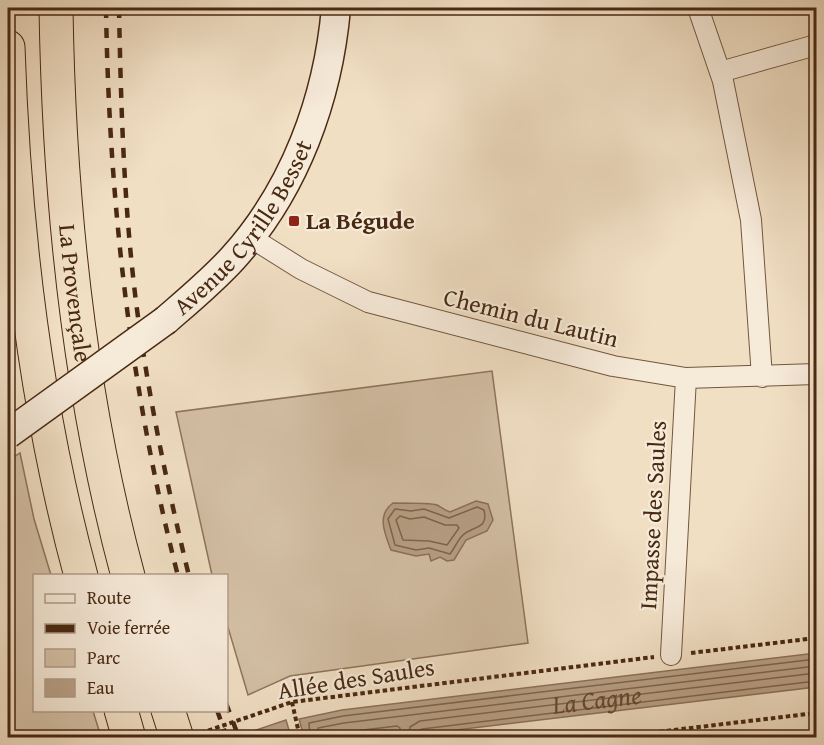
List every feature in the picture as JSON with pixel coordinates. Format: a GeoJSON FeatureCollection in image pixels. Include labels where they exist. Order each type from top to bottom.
{"type":"FeatureCollection","features":[{"type":"Feature","properties":{"kind":"highway","name":"La Provençale"},"geometry":{"type":"LineString","coordinates":[[56,8],[61,137],[78,321],[101,466],[128,574]]}},
{"type":"Feature","properties":{"kind":"highway","name":"La Provençale"},"geometry":{"type":"LineString","coordinates":[[8,47],[11,141],[20,247],[35,360],[81,574]]}},
{"type":"Feature","properties":{"kind":"highway"},"geometry":{"type":"LineString","coordinates":[[121,712],[129,738]]}},
{"type":"Feature","properties":{"kind":"main road","name":"Avenue Cyrille Besset"},"geometry":{"type":"LineString","coordinates":[[8,434],[166,320],[212,280],[250,237],[274,204],[296,163],[313,123],[333,49],[336,8]]}},
{"type":"Feature","properties":{"kind":"street"},"geometry":{"type":"LineString","coordinates":[[698,8],[720,72],[751,220],[762,377]]}},
{"type":"Feature","properties":{"kind":"street"},"geometry":{"type":"LineString","coordinates":[[720,72],[816,45]]}},
{"type":"Feature","properties":{"kind":"street","name":"Chemin du Lautin"},"geometry":{"type":"LineString","coordinates":[[250,237],[301,269],[368,302],[613,366],[686,378],[816,374]]}},
{"type":"Feature","properties":{"kind":"street","name":"Impasse des Saules"},"geometry":{"type":"LineString","coordinates":[[671,655],[686,378]]}},
{"type":"Feature","properties":{"kind":"path"},"geometry":{"type":"LineString","coordinates":[[8,463],[10,470],[8,471]]}},
{"type":"Feature","properties":{"kind":"path","name":"Allée des Saules"},"geometry":{"type":"LineString","coordinates":[[179,726],[291,702],[532,672]]}},
{"type":"Feature","properties":{"kind":"path"},"geometry":{"type":"LineString","coordinates":[[291,702],[300,738]]}},
{"type":"Feature","properties":{"kind":"path"},"geometry":{"type":"LineString","coordinates":[[607,738],[816,713]]}},
{"type":"Feature","properties":{"kind":"path"},"geometry":{"type":"LineString","coordinates":[[763,738],[816,731]]}},
{"type":"Feature","properties":{"kind":"green space"},"geometry":{"type":"Polygon","coordinates":[[[492,371],[528,643],[290,676],[248,695],[228,627],[228,574],[212,574],[176,412],[492,371]]]}},
{"type":"Feature","properties":{"kind":"green space"},"geometry":{"type":"Polygon","coordinates":[[[20,453],[34,519],[51,574],[33,574],[33,712],[93,712],[101,737],[8,737],[8,461],[20,453]]]}},
{"type":"Feature","properties":{"kind":"water"},"geometry":{"type":"Polygon","coordinates":[[[476,501],[488,504],[493,520],[487,531],[466,540],[454,560],[447,561],[440,557],[431,561],[429,554],[416,556],[391,550],[383,519],[393,503],[434,504],[450,512],[476,501]]]}},
{"type":"Feature","properties":{"kind":"water","name":"La Cagne"},"geometry":{"type":"Polygon","coordinates":[[[816,653],[816,687],[398,737],[304,737],[299,719],[342,710],[816,653]]]}},
{"type":"Feature","properties":{"kind":"water"},"geometry":{"type":"Polygon","coordinates":[[[286,720],[291,737],[252,737],[250,732],[286,720]]]}},
{"type":"Feature","properties":{"kind":"railway"},"geometry":{"type":"LineString","coordinates":[[106,8],[112,151],[125,294],[147,435],[178,574]]}},
{"type":"Feature","properties":{"kind":"railway"},"geometry":{"type":"LineString","coordinates":[[119,8],[126,201],[133,278],[160,447],[189,574]]}},
{"type":"Feature","properties":{"kind":"railway"},"geometry":{"type":"LineString","coordinates":[[228,708],[239,738]]}},
{"type":"Feature","properties":{"kind":"railway"},"geometry":{"type":"LineString","coordinates":[[218,712],[227,738]]}},
{"type":"Feature","properties":{"kind":"place","name":"La Bégude"},"geometry":{"type":"Point","coordinates":[294,221]}}]}
